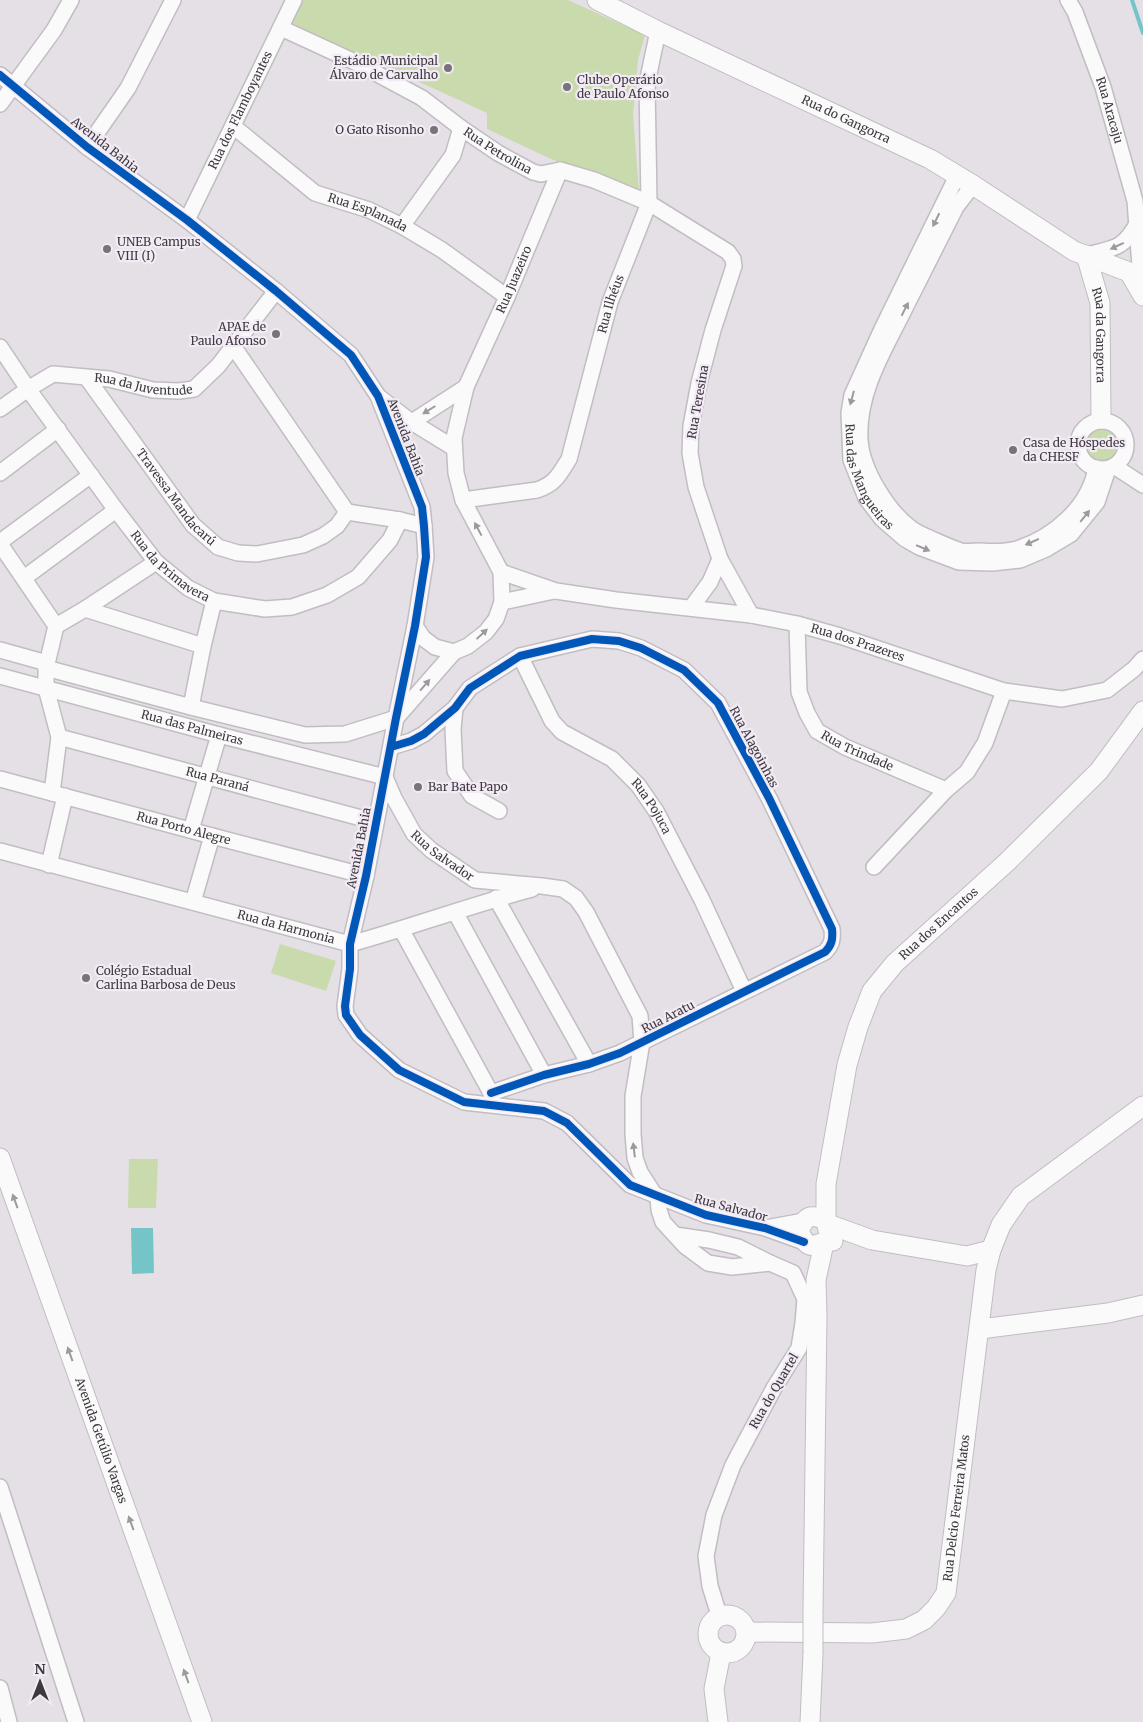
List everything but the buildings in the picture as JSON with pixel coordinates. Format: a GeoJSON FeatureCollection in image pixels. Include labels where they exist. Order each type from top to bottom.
{"type":"FeatureCollection","features":[{"type":"Feature","properties":{"kind":"street"},"geometry":{"type":"LineString","coordinates":[[0,104],[54,30],[70,0]]}},
{"type":"Feature","properties":{"kind":"street"},"geometry":{"type":"LineString","coordinates":[[87,147],[128,88],[173,0]]}},
{"type":"Feature","properties":{"kind":"street","name":"Rua dos Flamboyantes"},"geometry":{"type":"LineString","coordinates":[[187,220],[294,0]]}},
{"type":"Feature","properties":{"kind":"street","name":"Rua do Gangorra"},"geometry":{"type":"LineString","coordinates":[[597,0],[658,31],[930,159],[1074,251],[1086,255]]}},
{"type":"Feature","properties":{"kind":"street","name":"Rua Aracaju"},"geometry":{"type":"LineString","coordinates":[[1068,0],[1075,12],[1103,87],[1139,197],[1138,222],[1142,295]]}},
{"type":"Feature","properties":{"kind":"street","name":"Rua Petrolina"},"geometry":{"type":"LineString","coordinates":[[281,28],[358,64],[422,98],[498,153],[533,172],[541,174],[560,170],[594,180],[649,203],[728,252],[733,259],[732,274]]}},
{"type":"Feature","properties":{"kind":"street","name":"Rua Ilhéus"},"geometry":{"type":"LineString","coordinates":[[462,500],[548,487],[559,475],[569,459],[610,302],[649,203],[647,83],[658,31]]}},
{"type":"Feature","properties":{"kind":"street","name":"Avenida Bahia"},"geometry":{"type":"LineString","coordinates":[[0,75],[87,147],[187,220],[276,291],[351,355],[378,396],[422,507],[426,557],[415,626],[366,876],[350,944]]}},
{"type":"Feature","properties":{"kind":"street","name":"Rua Esplanada"},"geometry":{"type":"LineString","coordinates":[[233,126],[315,193],[369,210],[402,226],[442,250],[506,297]]}},
{"type":"Feature","properties":{"kind":"street"},"geometry":{"type":"LineString","coordinates":[[402,226],[453,156],[461,128]]}},
{"type":"Feature","properties":{"kind":"street","name":"Rua Juazeiro"},"geometry":{"type":"LineString","coordinates":[[501,572],[462,500],[456,473],[454,448],[466,387],[560,170]]}},
{"type":"Feature","properties":{"kind":"street","name":"Rua das Mangueiras"},"geometry":{"type":"LineString","coordinates":[[965,180],[887,332],[852,395],[848,413],[854,440],[851,460],[872,494],[882,519],[909,534],[919,548],[992,563],[1020,560],[1046,549],[1097,502],[1106,468]]}},
{"type":"Feature","properties":{"kind":"street"},"geometry":{"type":"LineString","coordinates":[[1086,255],[1122,244],[1129,238],[1138,222]]}},
{"type":"Feature","properties":{"kind":"street"},"geometry":{"type":"LineString","coordinates":[[1086,255],[1129,272],[1142,295]]}},
{"type":"Feature","properties":{"kind":"street","name":"Rua da Gangorra"},"geometry":{"type":"LineString","coordinates":[[1086,255],[1100,303],[1101,419]]}},
{"type":"Feature","properties":{"kind":"street","name":"Rua Teresina"},"geometry":{"type":"LineString","coordinates":[[732,274],[713,330],[699,384],[690,454],[696,487],[720,559],[751,615]]}},
{"type":"Feature","properties":{"kind":"street","name":"Rua da Juventude"},"geometry":{"type":"LineString","coordinates":[[0,409],[28,389],[54,374],[109,379],[154,390],[179,391],[194,389],[218,366],[276,291]]}},
{"type":"Feature","properties":{"kind":"street"},"geometry":{"type":"LineString","coordinates":[[234,346],[347,512],[400,520],[424,526]]}},
{"type":"Feature","properties":{"kind":"street","name":"Rua da Primavera"},"geometry":{"type":"LineString","coordinates":[[1,350],[116,510],[156,562],[188,588],[214,601],[265,610],[292,607],[327,595],[358,577],[390,540],[400,520]]}},
{"type":"Feature","properties":{"kind":"street","name":"Travessa Mandacarú"},"geometry":{"type":"LineString","coordinates":[[87,378],[193,525],[218,547],[257,554],[302,545],[322,536],[337,526],[347,512]]}},
{"type":"Feature","properties":{"kind":"street"},"geometry":{"type":"LineString","coordinates":[[393,434],[410,421],[466,387]]}},
{"type":"Feature","properties":{"kind":"street","name":"Avenida Bahia"},"geometry":{"type":"LineString","coordinates":[[378,396],[410,421],[454,448]]}},
{"type":"Feature","properties":{"kind":"street"},"geometry":{"type":"LineString","coordinates":[[1106,468],[1126,454],[1126,438],[1117,424],[1101,419],[1084,427],[1077,444],[1078,454],[1084,462],[1106,468],[1143,485]]}},
{"type":"Feature","properties":{"kind":"street"},"geometry":{"type":"LineString","coordinates":[[0,473],[58,430]]}},
{"type":"Feature","properties":{"kind":"street"},"geometry":{"type":"LineString","coordinates":[[56,626],[0,543],[91,475]]}},
{"type":"Feature","properties":{"kind":"street"},"geometry":{"type":"LineString","coordinates":[[24,578],[116,510]]}},
{"type":"Feature","properties":{"kind":"street"},"geometry":{"type":"LineString","coordinates":[[691,608],[710,582],[720,559]]}},
{"type":"Feature","properties":{"kind":"street"},"geometry":{"type":"LineString","coordinates":[[49,865],[59,795],[59,738],[46,688],[46,666],[56,626],[156,562]]}},
{"type":"Feature","properties":{"kind":"street"},"geometry":{"type":"LineString","coordinates":[[396,718],[454,652],[468,646],[486,632],[496,619],[502,602],[501,572]]}},
{"type":"Feature","properties":{"kind":"street","name":"Rua dos Prazeres"},"geometry":{"type":"LineString","coordinates":[[501,572],[556,591],[616,600],[751,615],[797,624],[840,636],[1004,691],[1062,699],[1107,690],[1134,669],[1143,659]]}},
{"type":"Feature","properties":{"kind":"street","name":"Rua dos Prazeres"},"geometry":{"type":"LineString","coordinates":[[502,602],[556,591]]}},
{"type":"Feature","properties":{"kind":"street"},"geometry":{"type":"LineString","coordinates":[[191,707],[214,601]]}},
{"type":"Feature","properties":{"kind":"street"},"geometry":{"type":"LineString","coordinates":[[84,609],[203,646]]}},
{"type":"Feature","properties":{"kind":"street","name":"Rua Trindade"},"geometry":{"type":"LineString","coordinates":[[797,624],[799,692],[807,713],[817,730],[845,747],[946,790]]}},
{"type":"Feature","properties":{"kind":"street"},"geometry":{"type":"LineString","coordinates":[[415,626],[422,638],[436,647],[454,652]]}},
{"type":"Feature","properties":{"kind":"street","name":"Rua Alagoinhas"},"geometry":{"type":"LineString","coordinates":[[391,747],[411,741],[424,734],[456,708],[470,688],[520,656],[592,639],[619,641],[641,648],[684,670],[718,704],[769,798],[832,929]]}},
{"type":"Feature","properties":{"kind":"street","name":"Rua das Palmeiras"},"geometry":{"type":"LineString","coordinates":[[0,650],[46,666],[191,707],[305,735],[345,734],[396,718]]}},
{"type":"Feature","properties":{"kind":"street","name":"Rua Pojuca"},"geometry":{"type":"LineString","coordinates":[[520,656],[552,721],[562,732],[612,759],[638,786],[656,812],[702,900],[744,991]]}},
{"type":"Feature","properties":{"kind":"street","name":"Rua das Palmeiras"},"geometry":{"type":"LineString","coordinates":[[0,676],[219,735],[385,776]]}},
{"type":"Feature","properties":{"kind":"street"},"geometry":{"type":"LineString","coordinates":[[874,867],[946,790],[967,772],[985,742],[1004,691]]}},
{"type":"Feature","properties":{"kind":"street"},"geometry":{"type":"LineString","coordinates":[[456,708],[453,729],[456,771],[472,796],[499,811]]}},
{"type":"Feature","properties":{"kind":"street","name":"Rua dos Encantos"},"geometry":{"type":"LineString","coordinates":[[816,1232],[847,1065],[858,1026],[872,991],[895,963],[1007,862],[1099,771],[1143,710]]}},
{"type":"Feature","properties":{"kind":"street"},"geometry":{"type":"LineString","coordinates":[[191,830],[219,735]]}},
{"type":"Feature","properties":{"kind":"street","name":"Rua Paraná"},"geometry":{"type":"LineString","coordinates":[[59,738],[376,822]]}},
{"type":"Feature","properties":{"kind":"street","name":"Rua Salvador"},"geometry":{"type":"LineString","coordinates":[[385,776],[394,798],[414,834],[431,850],[475,880],[562,889],[576,898],[586,912],[640,1016],[642,1042],[633,1096],[635,1158],[640,1172],[656,1196],[706,1215],[765,1228],[816,1232]]}},
{"type":"Feature","properties":{"kind":"street","name":"Rua Porto Alegre"},"geometry":{"type":"LineString","coordinates":[[0,779],[366,876]]}},
{"type":"Feature","properties":{"kind":"street"},"geometry":{"type":"LineString","coordinates":[[193,902],[212,836]]}},
{"type":"Feature","properties":{"kind":"street","name":"Rua da Harmonia"},"geometry":{"type":"LineString","coordinates":[[0,851],[350,944],[350,969],[345,1006],[346,1015],[360,1035],[399,1070],[464,1102],[492,1099],[544,1110],[567,1123],[630,1185],[656,1196]]}},
{"type":"Feature","properties":{"kind":"street"},"geometry":{"type":"LineString","coordinates":[[474,906],[479,894],[475,880]]}},
{"type":"Feature","properties":{"kind":"street"},"geometry":{"type":"LineString","coordinates":[[350,944],[401,930],[496,898],[542,886]]}},
{"type":"Feature","properties":{"kind":"street"},"geometry":{"type":"LineString","coordinates":[[496,898],[589,1064]]}},
{"type":"Feature","properties":{"kind":"street"},"geometry":{"type":"LineString","coordinates":[[456,912],[544,1075]]}},
{"type":"Feature","properties":{"kind":"street","name":"Rua Aratu"},"geometry":{"type":"LineString","coordinates":[[492,1099],[544,1075],[589,1064],[620,1053],[825,952],[831,946],[832,929]]}},
{"type":"Feature","properties":{"kind":"street"},"geometry":{"type":"LineString","coordinates":[[401,930],[492,1099]]}},
{"type":"Feature","properties":{"kind":"street","name":"Rua Delcio Ferreira Matos"},"geometry":{"type":"LineString","coordinates":[[747,1632],[872,1633],[906,1629],[924,1620],[936,1608],[946,1593],[986,1270],[991,1250],[1001,1225],[1022,1196],[1143,1106]]}},
{"type":"Feature","properties":{"kind":"street","name":"Avenida Getúlio Vargas"},"geometry":{"type":"LineString","coordinates":[[0,1158],[202,1722]]}},
{"type":"Feature","properties":{"kind":"street","name":"Rua do Quartel"},"geometry":{"type":"LineString","coordinates":[[656,1196],[663,1222],[685,1246],[708,1263],[732,1267],[770,1263],[793,1273],[805,1299],[799,1348],[774,1388],[733,1465],[714,1515],[706,1556],[710,1586],[720,1616]]}},
{"type":"Feature","properties":{"kind":"street","name":"Rua Salvador"},"geometry":{"type":"LineString","coordinates":[[765,1228],[816,1232]]}},
{"type":"Feature","properties":{"kind":"street"},"geometry":{"type":"LineString","coordinates":[[816,1232],[967,1256],[991,1250]]}},
{"type":"Feature","properties":{"kind":"street","name":"Rua do Quartel"},"geometry":{"type":"LineString","coordinates":[[810,1722],[813,1654],[818,1316],[816,1232]]}},
{"type":"Feature","properties":{"kind":"street"},"geometry":{"type":"LineString","coordinates":[[675,1235],[738,1247],[770,1263]]}},
{"type":"Feature","properties":{"kind":"street"},"geometry":{"type":"LineString","coordinates":[[967,1256],[986,1270]]}},
{"type":"Feature","properties":{"kind":"street"},"geometry":{"type":"LineString","coordinates":[[980,1329],[1108,1313],[1143,1305]]}},
{"type":"Feature","properties":{"kind":"street"},"geometry":{"type":"LineString","coordinates":[[0,1487],[76,1722]]}},
{"type":"Feature","properties":{"kind":"street"},"geometry":{"type":"LineString","coordinates":[[732,1614],[742,1621],[747,1632],[743,1646],[737,1650],[721,1653],[712,1647],[709,1642],[708,1629],[710,1624],[720,1616],[732,1614]]}},
{"type":"Feature","properties":{"kind":"street"},"geometry":{"type":"LineString","coordinates":[[718,1722],[714,1689],[721,1653]]}},
{"type":"Feature","properties":{"kind":"street"},"geometry":{"type":"LineString","coordinates":[[0,1688],[9,1722]]}},
{"type":"Feature","properties":{"kind":"green space"},"geometry":{"type":"Polygon","coordinates":[[[302,0],[568,0],[645,35],[638,60],[633,115],[639,191],[551,159],[487,129],[487,113],[291,23],[302,0]]]}},
{"type":"Feature","properties":{"kind":"green space"},"geometry":{"type":"Polygon","coordinates":[[[1102,422],[1114,426],[1120,432],[1124,444],[1120,456],[1114,462],[1102,466],[1090,462],[1084,456],[1080,444],[1084,432],[1090,426],[1102,422]]]}},
{"type":"Feature","properties":{"kind":"green space"},"geometry":{"type":"Polygon","coordinates":[[[280,944],[336,961],[326,991],[271,973],[280,944]]]}},
{"type":"Feature","properties":{"kind":"green space"},"geometry":{"type":"Polygon","coordinates":[[[129,1159],[158,1159],[156,1208],[128,1208],[129,1159]]]}},
{"type":"Feature","properties":{"kind":"water"},"geometry":{"type":"Polygon","coordinates":[[[131,1228],[153,1228],[154,1273],[132,1274],[131,1228]]]}},
{"type":"Feature","properties":{"kind":"waterway"},"geometry":{"type":"LineString","coordinates":[[1132,0],[1143,33]]}},
{"type":"Feature","properties":{"kind":"cycle path"},"geometry":{"type":"LineString","coordinates":[[0,75],[87,147],[187,220],[276,291],[351,355],[378,396],[422,507],[426,557],[415,626],[366,876],[350,944],[350,969],[345,1006],[346,1015],[360,1035],[399,1070],[464,1102],[544,1111],[567,1123],[630,1185],[706,1215],[765,1228],[804,1242]]}},
{"type":"Feature","properties":{"kind":"cycle path"},"geometry":{"type":"LineString","coordinates":[[391,747],[411,741],[424,734],[455,708],[470,688],[520,656],[592,639],[619,641],[641,648],[684,670],[718,703],[769,798],[832,929],[832,942],[825,952],[620,1053],[491,1093]]}},
{"type":"Feature","properties":{"kind":"place","name":"Estádio Municipal Álvaro de Carvalho"},"geometry":{"type":"Point","coordinates":[448,68]}},
{"type":"Feature","properties":{"kind":"place","name":"Clube Operário de Paulo Afonso"},"geometry":{"type":"Point","coordinates":[567,87]}},
{"type":"Feature","properties":{"kind":"place","name":"O Gato Risonho"},"geometry":{"type":"Point","coordinates":[434,130]}},
{"type":"Feature","properties":{"kind":"place","name":"UNEB Campus VIII (I)"},"geometry":{"type":"Point","coordinates":[107,249]}},
{"type":"Feature","properties":{"kind":"place","name":"APAE de Paulo Afonso"},"geometry":{"type":"Point","coordinates":[276,334]}},
{"type":"Feature","properties":{"kind":"place","name":"Casa de Hóspedes da CHESF"},"geometry":{"type":"Point","coordinates":[1013,450]}},
{"type":"Feature","properties":{"kind":"place","name":"Bar Bate Papo"},"geometry":{"type":"Point","coordinates":[418,787]}},
{"type":"Feature","properties":{"kind":"place","name":"Colégio Estadual Carlina Barbosa de Deus"},"geometry":{"type":"Point","coordinates":[86,978]}}]}
